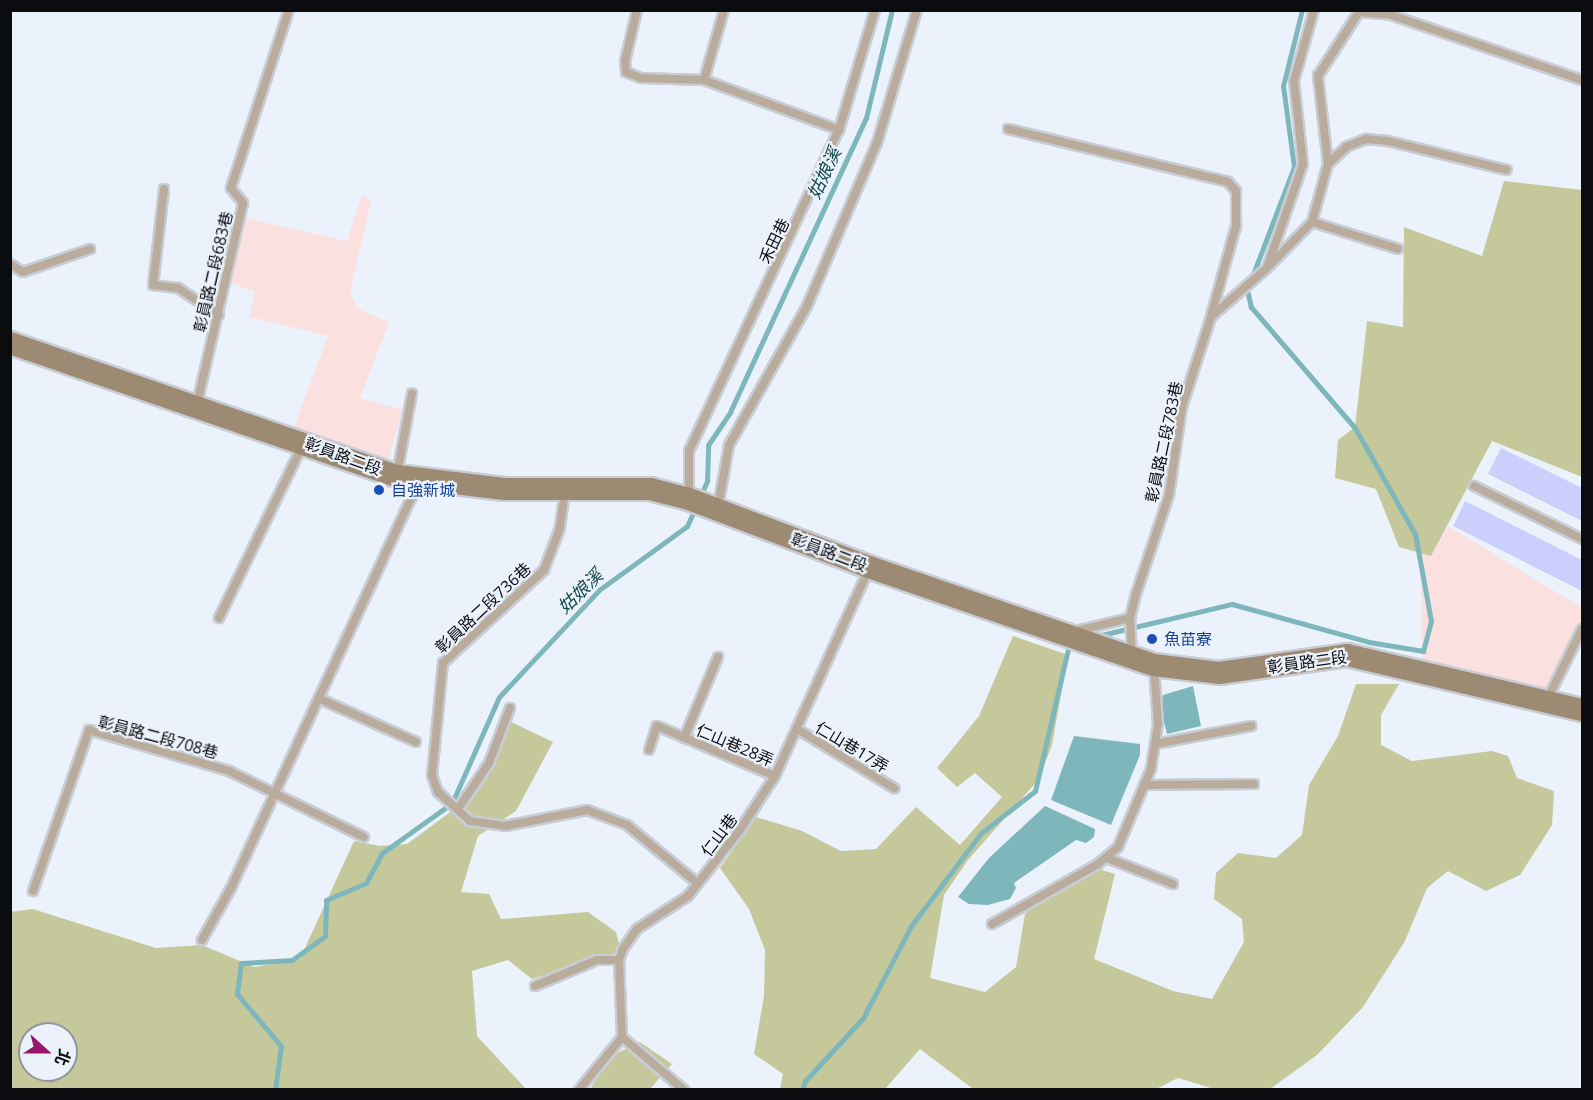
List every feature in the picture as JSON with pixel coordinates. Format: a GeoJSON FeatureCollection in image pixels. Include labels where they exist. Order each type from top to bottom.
{"type":"FeatureCollection","features":[{"type":"Feature","properties":{"kind":"main road","name":"彰員路二段"},"geometry":{"type":"LineString","coordinates":[[10,343],[196,409],[303,442],[397,476],[504,489],[650,489],[689,499],[718,508],[869,567],[1073,636],[1143,663],[1219,673],[1347,655],[1582,710]]}},
{"type":"Feature","properties":{"kind":"lane","name":"彰員路二段683巷"},"geometry":{"type":"LineString","coordinates":[[196,409],[243,203],[231,188],[289,10]]}},
{"type":"Feature","properties":{"kind":"lane"},"geometry":{"type":"LineString","coordinates":[[637,10],[625,61],[626,72],[641,78],[704,80],[839,130]]}},
{"type":"Feature","properties":{"kind":"lane"},"geometry":{"type":"LineString","coordinates":[[704,80],[724,10]]}},
{"type":"Feature","properties":{"kind":"lane","name":"禾田巷"},"geometry":{"type":"LineString","coordinates":[[689,499],[688,451],[839,130],[875,10]]}},
{"type":"Feature","properties":{"kind":"lane"},"geometry":{"type":"LineString","coordinates":[[718,508],[729,444],[812,295],[877,143],[917,10]]}},
{"type":"Feature","properties":{"kind":"lane"},"geometry":{"type":"LineString","coordinates":[[1267,268],[1303,164],[1294,81],[1314,10]]}},
{"type":"Feature","properties":{"kind":"lane"},"geometry":{"type":"LineString","coordinates":[[1211,317],[1267,268],[1312,222],[1328,164],[1318,76],[1359,12],[1391,15],[1582,80]]}},
{"type":"Feature","properties":{"kind":"lane","name":"彰員路二段783巷"},"geometry":{"type":"LineString","coordinates":[[1008,129],[1228,182],[1236,191],[1236,226],[1211,317],[1182,407],[1168,495],[1130,618],[1158,723],[1155,744],[1144,785],[1118,847],[1107,858]]}},
{"type":"Feature","properties":{"kind":"lane"},"geometry":{"type":"LineString","coordinates":[[1328,164],[1346,147],[1366,139],[1507,170]]}},
{"type":"Feature","properties":{"kind":"lane"},"geometry":{"type":"LineString","coordinates":[[164,189],[153,285],[178,288],[219,315]]}},
{"type":"Feature","properties":{"kind":"lane"},"geometry":{"type":"LineString","coordinates":[[1312,222],[1398,249]]}},
{"type":"Feature","properties":{"kind":"lane"},"geometry":{"type":"LineString","coordinates":[[10,264],[23,272],[90,249]]}},
{"type":"Feature","properties":{"kind":"lane"},"geometry":{"type":"LineString","coordinates":[[397,476],[412,393]]}},
{"type":"Feature","properties":{"kind":"lane"},"geometry":{"type":"LineString","coordinates":[[219,618],[303,442]]}},
{"type":"Feature","properties":{"kind":"lane"},"geometry":{"type":"LineString","coordinates":[[201,940],[275,794],[420,478]]}},
{"type":"Feature","properties":{"kind":"lane"},"geometry":{"type":"LineString","coordinates":[[1474,486],[1582,539]]}},
{"type":"Feature","properties":{"kind":"lane","name":"彰員路二段736巷"},"geometry":{"type":"LineString","coordinates":[[566,489],[560,528],[544,570],[443,663],[431,750],[432,775],[438,792],[470,821],[505,826],[587,810],[627,825],[698,883]]}},
{"type":"Feature","properties":{"kind":"lane","name":"仁山巷"},"geometry":{"type":"LineString","coordinates":[[619,960],[637,929],[688,896],[728,846],[775,777],[869,567]]}},
{"type":"Feature","properties":{"kind":"lane"},"geometry":{"type":"LineString","coordinates":[[1073,636],[1130,618]]}},
{"type":"Feature","properties":{"kind":"lane"},"geometry":{"type":"LineString","coordinates":[[1546,701],[1582,629]]}},
{"type":"Feature","properties":{"kind":"lane","name":"仁山巷28弄"},"geometry":{"type":"LineString","coordinates":[[684,738],[718,657]]}},
{"type":"Feature","properties":{"kind":"lane"},"geometry":{"type":"LineString","coordinates":[[320,699],[416,742]]}},
{"type":"Feature","properties":{"kind":"lane"},"geometry":{"type":"LineString","coordinates":[[458,809],[489,763],[510,708]]}},
{"type":"Feature","properties":{"kind":"lane","name":"仁山巷28弄"},"geometry":{"type":"LineString","coordinates":[[649,750],[657,726],[775,777]]}},
{"type":"Feature","properties":{"kind":"lane"},"geometry":{"type":"LineString","coordinates":[[1155,744],[1251,726]]}},
{"type":"Feature","properties":{"kind":"lane","name":"仁山巷17弄"},"geometry":{"type":"LineString","coordinates":[[797,729],[894,788]]}},
{"type":"Feature","properties":{"kind":"lane","name":"彰員路二段708巷"},"geometry":{"type":"LineString","coordinates":[[33,891],[89,730],[229,771],[364,837]]}},
{"type":"Feature","properties":{"kind":"lane"},"geometry":{"type":"LineString","coordinates":[[1144,785],[1254,784]]}},
{"type":"Feature","properties":{"kind":"lane"},"geometry":{"type":"LineString","coordinates":[[992,924],[1107,858],[1173,884]]}},
{"type":"Feature","properties":{"kind":"lane"},"geometry":{"type":"LineString","coordinates":[[535,986],[597,960],[619,960],[622,1037],[579,1089]]}},
{"type":"Feature","properties":{"kind":"lane"},"geometry":{"type":"LineString","coordinates":[[622,1037],[684,1089]]}},
{"type":"Feature","properties":{"kind":"shaded area"},"geometry":{"type":"Polygon","coordinates":[[[362,195],[371,201],[350,293],[358,309],[389,322],[360,398],[403,410],[385,471],[289,440],[328,336],[250,317],[254,291],[219,279],[239,217],[347,241],[362,195]]]}},
{"type":"Feature","properties":{"kind":"shaded area"},"geometry":{"type":"Polygon","coordinates":[[[1448,526],[1582,608],[1582,640],[1557,695],[1423,672],[1420,553],[1431,556],[1448,526]]]}},
{"type":"Feature","properties":{"kind":"green space"},"geometry":{"type":"Polygon","coordinates":[[[1504,181],[1582,190],[1582,477],[1492,441],[1431,556],[1399,547],[1376,489],[1335,478],[1338,440],[1355,427],[1367,321],[1403,327],[1404,227],[1482,256],[1504,181]]]}},
{"type":"Feature","properties":{"kind":"green space"},"geometry":{"type":"Polygon","coordinates":[[[1013,636],[1068,655],[1052,745],[1039,779],[968,860],[944,895],[930,978],[985,992],[1016,967],[1025,914],[1056,885],[1092,867],[1115,874],[1094,959],[1173,991],[1212,999],[1244,942],[1242,919],[1214,899],[1216,873],[1238,853],[1276,858],[1302,835],[1309,785],[1338,736],[1356,684],[1399,684],[1381,715],[1381,745],[1412,761],[1492,751],[1508,756],[1517,778],[1554,791],[1552,825],[1520,875],[1486,891],[1448,871],[1427,888],[1405,941],[1363,1007],[1317,1055],[1270,1089],[1214,1089],[1178,1078],[1156,1089],[973,1089],[920,1049],[885,1089],[780,1089],[783,1074],[754,1054],[764,996],[765,950],[749,909],[720,868],[756,817],[802,831],[841,851],[876,849],[916,807],[960,845],[1002,797],[975,773],[957,787],[937,768],[979,716],[1013,636]]]}},
{"type":"Feature","properties":{"kind":"green space"},"geometry":{"type":"Polygon","coordinates":[[[507,720],[553,742],[516,811],[478,836],[461,892],[489,894],[501,919],[588,912],[616,932],[621,951],[532,979],[508,960],[472,971],[477,1036],[526,1089],[11,1089],[10,912],[33,909],[156,948],[202,945],[254,967],[300,959],[354,841],[380,846],[407,844],[460,805],[507,720]]]}},
{"type":"Feature","properties":{"kind":"green space"},"geometry":{"type":"Polygon","coordinates":[[[640,1042],[672,1064],[650,1089],[590,1090],[607,1058],[640,1042]]]}},
{"type":"Feature","properties":{"kind":"water"},"geometry":{"type":"Polygon","coordinates":[[[1193,686],[1201,726],[1167,734],[1160,706],[1163,695],[1193,686]]]}},
{"type":"Feature","properties":{"kind":"water"},"geometry":{"type":"Polygon","coordinates":[[[1074,736],[1140,744],[1140,755],[1111,825],[1051,800],[1074,736]]]}},
{"type":"Feature","properties":{"kind":"water"},"geometry":{"type":"Polygon","coordinates":[[[1045,806],[1095,829],[1094,837],[1086,843],[1076,840],[1014,883],[1016,888],[1010,899],[988,905],[969,904],[958,897],[989,858],[1045,806]]]}},
{"type":"Feature","properties":{"kind":"building"},"geometry":{"type":"Polygon","coordinates":[[[1501,448],[1582,488],[1582,521],[1488,474],[1501,448]]]}},
{"type":"Feature","properties":{"kind":"building"},"geometry":{"type":"Polygon","coordinates":[[[1465,501],[1582,560],[1582,591],[1453,526],[1465,501]]]}},
{"type":"Feature","properties":{"kind":"waterway","name":"姑娘溪"},"geometry":{"type":"LineString","coordinates":[[699,499],[707,481],[708,445],[730,412],[866,118],[892,10]]}},
{"type":"Feature","properties":{"kind":"waterway"},"geometry":{"type":"LineString","coordinates":[[1093,637],[1232,604],[1369,642],[1423,651],[1431,621],[1415,534],[1355,428],[1251,307],[1247,290],[1294,167],[1283,86],[1302,10]]}},
{"type":"Feature","properties":{"kind":"waterway","name":"姑娘溪"},"geometry":{"type":"LineString","coordinates":[[275,1090],[281,1046],[237,994],[241,963],[292,960],[325,936],[326,900],[366,883],[382,853],[452,803],[499,697],[599,590],[687,526],[696,507]]}},
{"type":"Feature","properties":{"kind":"waterway"},"geometry":{"type":"LineString","coordinates":[[802,1090],[805,1081],[863,1018],[911,926],[981,833],[1035,791],[1068,649],[1073,646]]}},
{"type":"Feature","properties":{"kind":"place","name":"自強新城"},"geometry":{"type":"Point","coordinates":[379,490]}},
{"type":"Feature","properties":{"kind":"place","name":"魚苗寮"},"geometry":{"type":"Point","coordinates":[1152,639]}}]}
